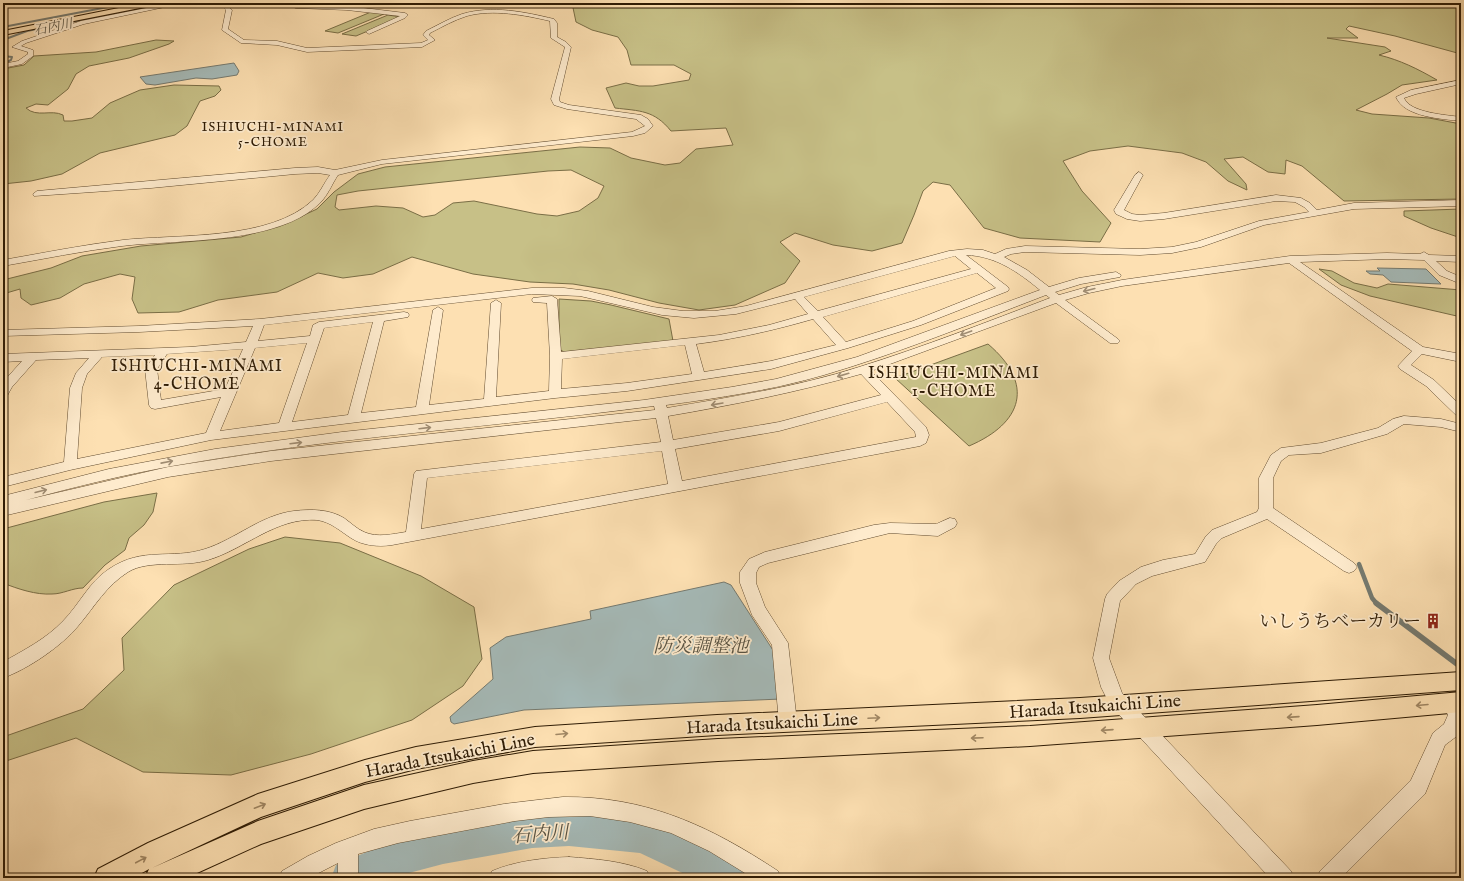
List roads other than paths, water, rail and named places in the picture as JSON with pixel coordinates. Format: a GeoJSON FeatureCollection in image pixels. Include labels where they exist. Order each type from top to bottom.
{"type":"FeatureCollection","features":[{"type":"Feature","properties":{"kind":"main road"},"geometry":{"type":"LineString","coordinates":[[3,32],[144,3]]}},
{"type":"Feature","properties":{"kind":"main road"},"geometry":{"type":"LineString","coordinates":[[3,32],[156,4]]}},
{"type":"Feature","properties":{"kind":"main road","name":"Harada Itsukaichi Line"},"geometry":{"type":"LineString","coordinates":[[107,878],[157,852],[258,806],[365,771],[472,746],[535,737],[586,732],[1121,705],[1461,681]]}},
{"type":"Feature","properties":{"kind":"main road","name":"Harada Itsukaichi Line"},"geometry":{"type":"LineString","coordinates":[[158,878],[258,833],[364,798],[473,772],[533,762],[718,750],[1030,736],[1456,703]]}},
{"type":"Feature","properties":{"kind":"street"},"geometry":{"type":"LineString","coordinates":[[5,66],[25,61],[31,55],[31,51],[15,47],[18,44],[83,22],[156,4],[181,3]]}},
{"type":"Feature","properties":{"kind":"street"},"geometry":{"type":"LineString","coordinates":[[37,194],[151,186],[296,171],[318,170],[335,173],[382,162],[633,134],[649,126],[645,121],[638,118],[567,107],[557,103],[555,99],[568,47],[553,38],[554,23],[552,20],[516,13],[479,12],[463,16],[428,32],[426,35],[432,40],[422,45],[307,50],[277,44],[243,42],[225,30],[229,10],[222,3]]}},
{"type":"Feature","properties":{"kind":"street"},"geometry":{"type":"LineString","coordinates":[[286,3],[296,6],[347,8],[405,15],[369,32]]}},
{"type":"Feature","properties":{"kind":"street"},"geometry":{"type":"LineString","coordinates":[[1461,82],[1414,92],[1400,97],[1400,101],[1403,105],[1415,110],[1461,119]]}},
{"type":"Feature","properties":{"kind":"street"},"geometry":{"type":"LineString","coordinates":[[3,264],[94,247],[218,235],[258,228],[294,215],[312,205],[323,194],[335,173]]}},
{"type":"Feature","properties":{"kind":"street"},"geometry":{"type":"LineString","coordinates":[[1139,175],[1119,210],[1119,212],[1130,217],[1140,218],[1188,213],[1276,198],[1299,200],[1308,204],[1314,213]]}},
{"type":"Feature","properties":{"kind":"street"},"geometry":{"type":"LineString","coordinates":[[996,257],[1009,251],[1025,249],[1140,252],[1172,250],[1198,245],[1262,223],[1354,206],[1461,203]]}},
{"type":"Feature","properties":{"kind":"street"},"geometry":{"type":"LineString","coordinates":[[3,511],[168,472],[271,456],[660,407],[839,367],[915,341],[1048,291],[1079,282],[1112,276],[1179,265],[1295,251],[1340,249],[1424,254],[1461,259]]}},
{"type":"Feature","properties":{"kind":"street"},"geometry":{"type":"LineString","coordinates":[[3,501],[132,470],[220,453],[272,445],[745,399],[824,381],[863,370],[1058,299],[1087,290],[1122,283],[1290,259],[1461,252]]}},
{"type":"Feature","properties":{"kind":"street"},"geometry":{"type":"LineString","coordinates":[[3,482],[70,465],[211,436],[699,378],[771,365],[844,346],[917,323],[1004,289],[957,253]]}},
{"type":"Feature","properties":{"kind":"street"},"geometry":{"type":"LineString","coordinates":[[3,333],[139,329],[260,322],[532,291],[554,291],[596,295],[662,312],[690,315],[734,312],[957,253],[976,253],[996,257],[1011,263],[1114,341]]}},
{"type":"Feature","properties":{"kind":"street"},"geometry":{"type":"LineString","coordinates":[[1424,254],[1443,273],[1460,280]]}},
{"type":"Feature","properties":{"kind":"street"},"geometry":{"type":"LineString","coordinates":[[1290,259],[1352,305],[1419,350],[1461,358]]}},
{"type":"Feature","properties":{"kind":"street"},"geometry":{"type":"LineString","coordinates":[[556,356],[719,338],[770,328],[978,270]]}},
{"type":"Feature","properties":{"kind":"street"},"geometry":{"type":"LineString","coordinates":[[797,296],[844,346]]}},
{"type":"Feature","properties":{"kind":"street"},"geometry":{"type":"LineString","coordinates":[[284,427],[318,325],[438,310],[496,303],[552,299],[556,356],[555,394]]}},
{"type":"Feature","properties":{"kind":"street"},"geometry":{"type":"LineString","coordinates":[[490,402],[496,303]]}},
{"type":"Feature","properties":{"kind":"street"},"geometry":{"type":"LineString","coordinates":[[422,410],[438,310]]}},
{"type":"Feature","properties":{"kind":"street"},"geometry":{"type":"LineString","coordinates":[[354,418],[379,318]]}},
{"type":"Feature","properties":{"kind":"street"},"geometry":{"type":"LineString","coordinates":[[211,436],[260,322]]}},
{"type":"Feature","properties":{"kind":"street"},"geometry":{"type":"LineString","coordinates":[[3,358],[164,351],[314,339]]}},
{"type":"Feature","properties":{"kind":"street"},"geometry":{"type":"LineString","coordinates":[[690,341],[699,378]]}},
{"type":"Feature","properties":{"kind":"street"},"geometry":{"type":"LineString","coordinates":[[1419,350],[1404,366],[1430,383],[1461,413]]}},
{"type":"Feature","properties":{"kind":"street"},"geometry":{"type":"LineString","coordinates":[[164,351],[151,369],[155,405],[230,392]]}},
{"type":"Feature","properties":{"kind":"street"},"geometry":{"type":"LineString","coordinates":[[70,465],[76,388],[82,374],[99,354]]}},
{"type":"Feature","properties":{"kind":"street"},"geometry":{"type":"LineString","coordinates":[[3,393],[7,385],[32,357]]}},
{"type":"Feature","properties":{"kind":"street"},"geometry":{"type":"LineString","coordinates":[[3,671],[54,640],[77,617],[102,584],[112,574],[126,565],[141,560],[192,558],[207,554],[272,522],[284,518],[307,514],[332,518],[359,536],[370,540],[383,541],[908,444],[921,440],[923,435],[921,430],[863,370]]}},
{"type":"Feature","properties":{"kind":"street"},"geometry":{"type":"LineString","coordinates":[[413,536],[421,474],[667,445],[743,434],[813,419],[889,397]]}},
{"type":"Feature","properties":{"kind":"street"},"geometry":{"type":"LineString","coordinates":[[660,407],[676,487]]}},
{"type":"Feature","properties":{"kind":"street"},"geometry":{"type":"LineString","coordinates":[[1284,878],[1121,705],[1110,687],[1102,662],[1102,654],[1113,599],[1124,586],[1146,571],[1200,558],[1211,540],[1218,534],[1262,516],[1266,511],[1266,478],[1276,458],[1286,450],[1321,448],[1382,431],[1397,422],[1404,420],[1441,423],[1461,428]]}},
{"type":"Feature","properties":{"kind":"street"},"geometry":{"type":"LineString","coordinates":[[1266,511],[1349,567]]}},
{"type":"Feature","properties":{"kind":"street"},"geometry":{"type":"LineString","coordinates":[[788,722],[780,643],[758,610],[748,583],[748,572],[754,563],[765,558],[874,531],[890,528],[938,530],[950,523]]}},
{"type":"Feature","properties":{"kind":"street"},"geometry":{"type":"LineString","coordinates":[[1328,878],[1418,787],[1439,739],[1450,731],[1457,715],[1456,703]]}},
{"type":"Feature","properties":{"kind":"street"},"geometry":{"type":"LineString","coordinates":[[288,878],[326,858],[348,851],[363,843],[399,834],[512,812],[550,807],[586,807],[622,811],[658,819],[692,832],[771,878]]}},
{"type":"Feature","properties":{"kind":"street"},"geometry":{"type":"LineString","coordinates":[[348,851],[348,878]]}},
{"type":"Feature","properties":{"kind":"street"},"geometry":{"type":"LineString","coordinates":[[499,878],[519,873],[553,868],[586,868],[619,872],[640,878]]}},
{"type":"Feature","properties":{"kind":"water"},"geometry":{"type":"Polygon","coordinates":[[[234,63],[239,71],[237,75],[212,79],[196,78],[155,85],[146,84],[140,77],[234,63]]]}},
{"type":"Feature","properties":{"kind":"water"},"geometry":{"type":"Polygon","coordinates":[[[1377,268],[1426,269],[1441,284],[1391,282],[1383,275],[1370,274],[1366,271],[1380,271],[1377,268]]]}},
{"type":"Feature","properties":{"kind":"water","name":"防災調整池"},"geometry":{"type":"Polygon","coordinates":[[[724,582],[731,585],[778,658],[781,699],[524,710],[454,724],[451,722],[450,717],[493,679],[490,648],[506,637],[591,619],[590,611],[724,582]]]}},
{"type":"Feature","properties":{"kind":"waterway"},"geometry":{"type":"LineString","coordinates":[[3,27],[129,3]]}},
{"type":"Feature","properties":{"kind":"waterway","name":"石内川"},"geometry":{"type":"LineString","coordinates":[[3,40],[27,31],[151,6]]}},
{"type":"Feature","properties":{"kind":"waterway","name":"石内川"},"geometry":{"type":"LineString","coordinates":[[3,56],[12,57],[11,60],[3,64]]}},
{"type":"Feature","properties":{"kind":"waterway"},"geometry":{"type":"LineString","coordinates":[[1359,564],[1372,598],[1376,603]]}},
{"type":"Feature","properties":{"kind":"waterway"},"geometry":{"type":"LineString","coordinates":[[1376,603],[1457,664]]}},
{"type":"Feature","properties":{"kind":"waterway","name":"石内川"},"geometry":{"type":"LineString","coordinates":[[349,878],[390,860],[443,846],[532,831],[569,829],[642,836],[720,872],[728,878]]}},
{"type":"Feature","properties":{"kind":"place","name":"いしうちベーカリー"},"geometry":{"type":"Point","coordinates":[1433,621]}},
{"type":"Feature","properties":{"kind":"district","name":"ISHIUCHI-MINAMI 5-CHOME"},"geometry":{"type":"Point","coordinates":[273,134]}},
{"type":"Feature","properties":{"kind":"district","name":"ISHIUCHI-MINAMI 4-CHOME"},"geometry":{"type":"Point","coordinates":[197,374]}},
{"type":"Feature","properties":{"kind":"district","name":"ISHIUCHI-MINAMI 1-CHOME"},"geometry":{"type":"Point","coordinates":[954,381]}}]}
